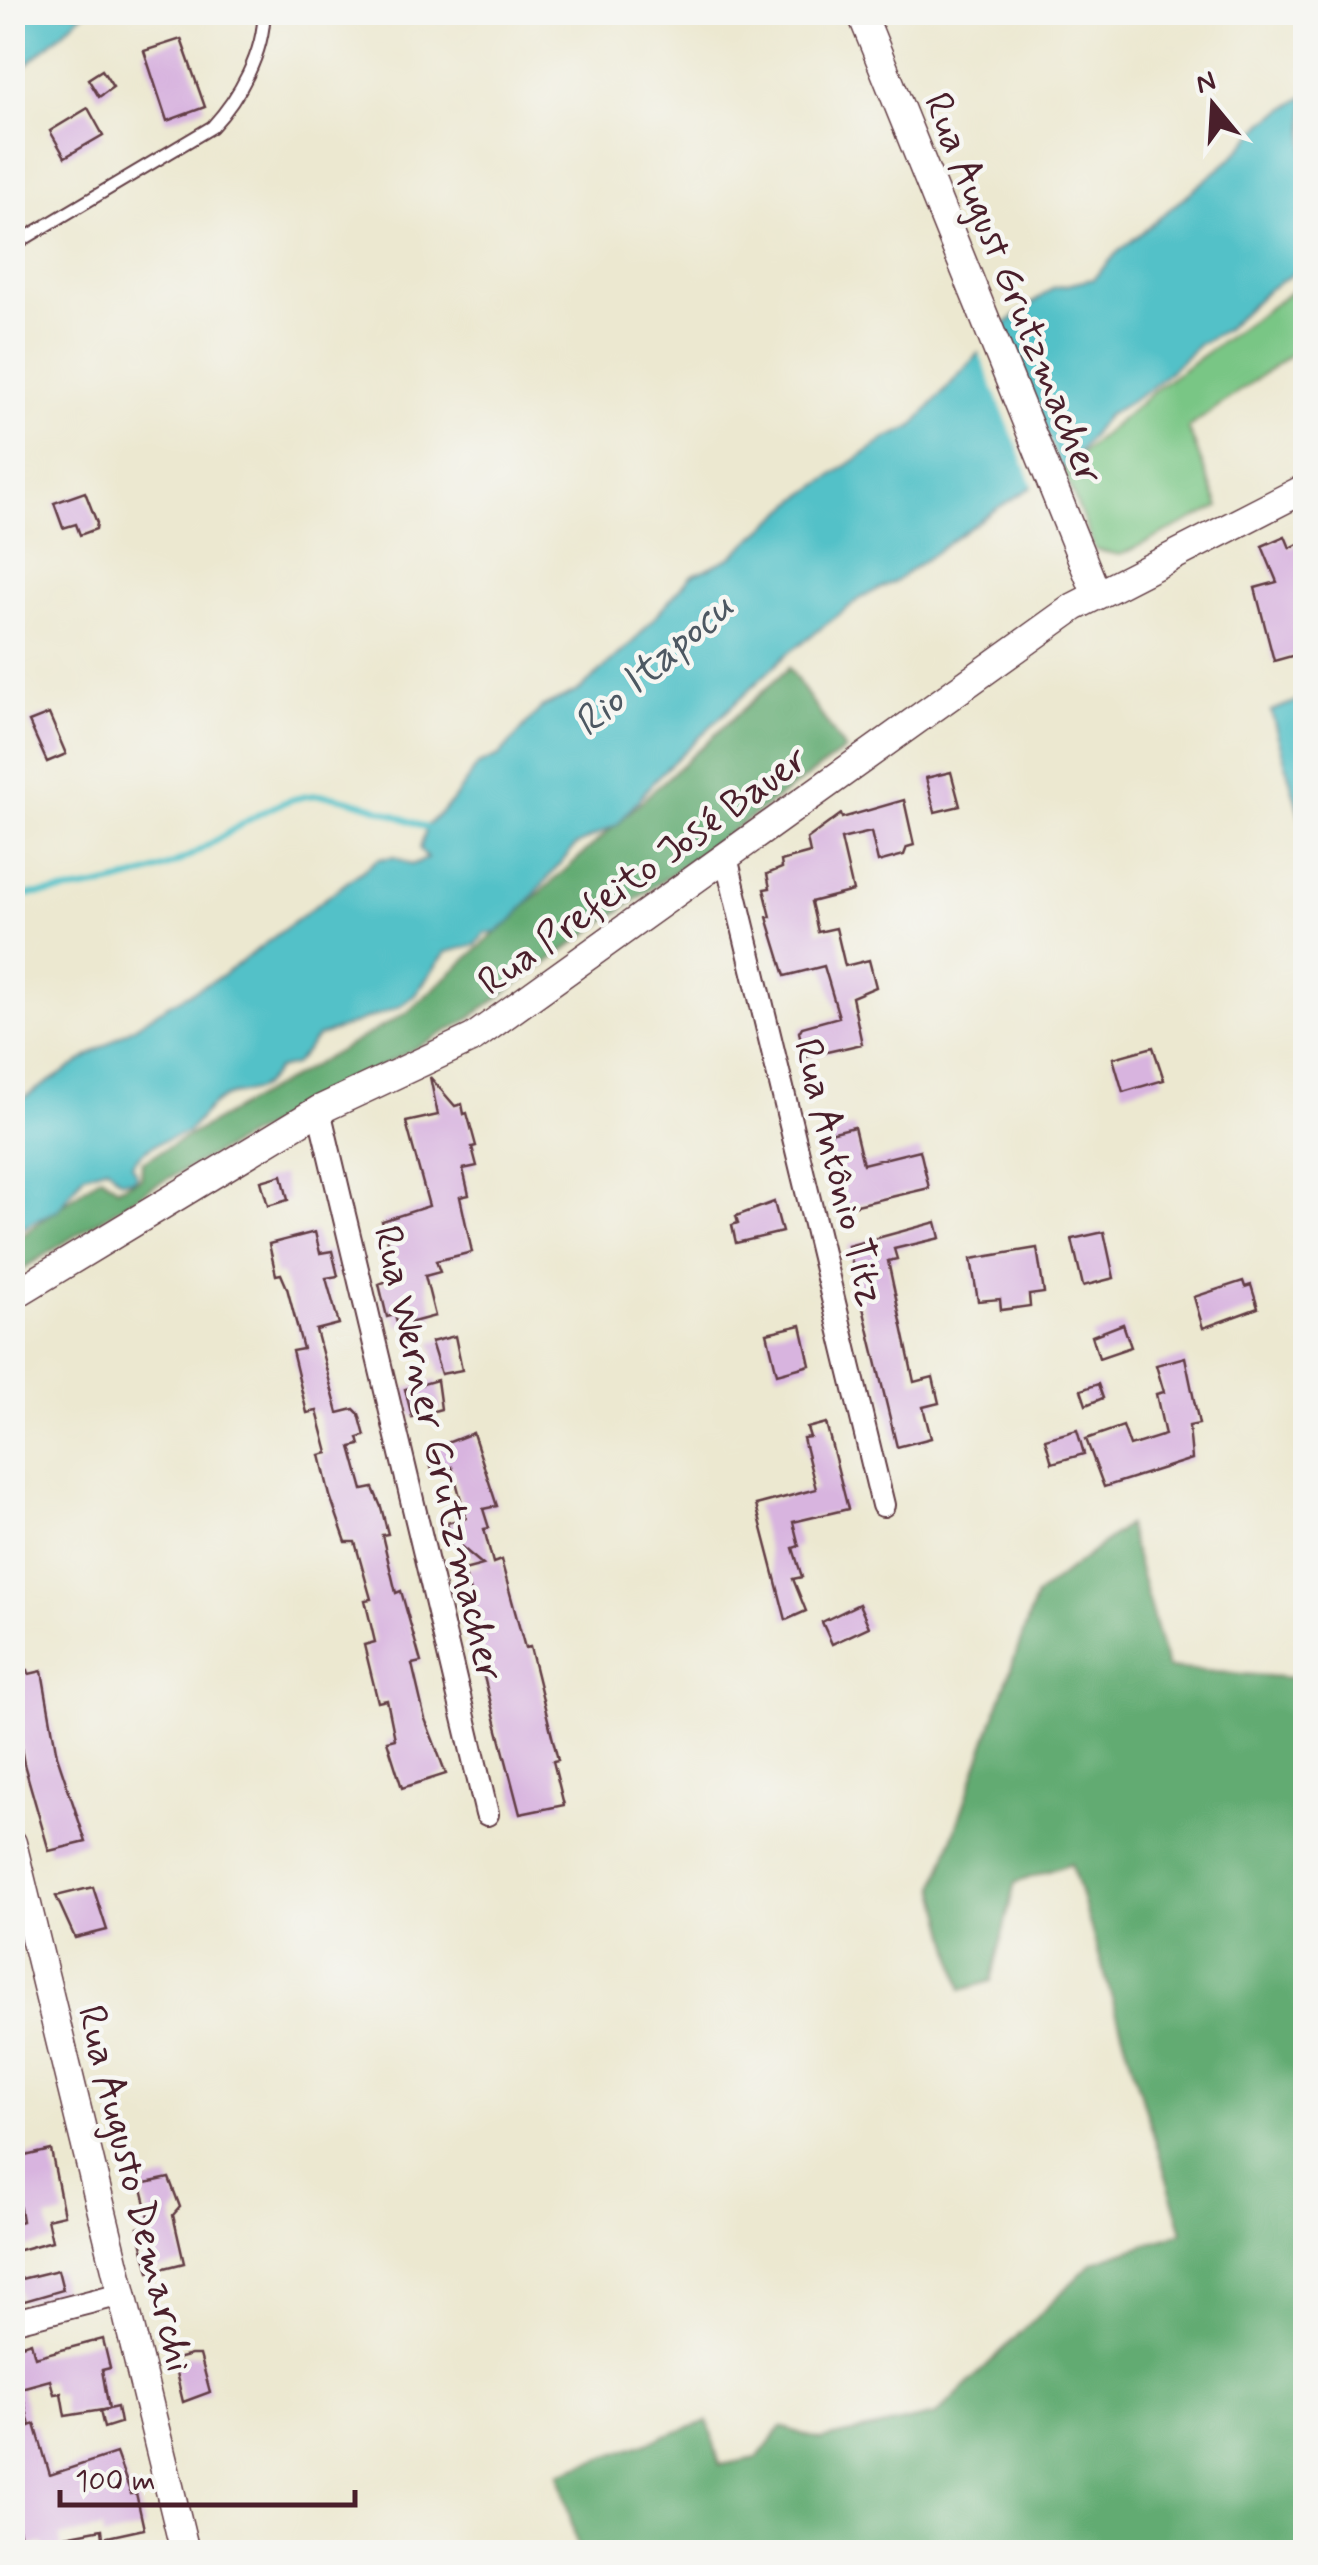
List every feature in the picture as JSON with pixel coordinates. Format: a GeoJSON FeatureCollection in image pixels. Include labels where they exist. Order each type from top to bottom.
{"type":"FeatureCollection","features":[{"type":"Feature","properties":{"kind":"street","name":"Rua August Grutzmacher"},"geometry":{"type":"LineString","coordinates":[[861,12],[1096,593]]}},
{"type":"Feature","properties":{"kind":"street","name":"Rua Prefeito José Bauer"},"geometry":{"type":"LineString","coordinates":[[12,1296],[319,1110],[474,1038],[1096,593],[1306,488]]}},
{"type":"Feature","properties":{"kind":"street","name":"Rua Antônio Titz"},"geometry":{"type":"LineString","coordinates":[[726,857],[883,1505]]}},
{"type":"Feature","properties":{"kind":"street","name":"Rua Werner Grutzmacher"},"geometry":{"type":"LineString","coordinates":[[319,1110],[487,1814]]}},
{"type":"Feature","properties":{"kind":"street","name":"Rua Augusto Demarchi"},"geometry":{"type":"LineString","coordinates":[[12,1843],[185,2552]]}},
{"type":"Feature","properties":{"kind":"street"},"geometry":{"type":"LineString","coordinates":[[12,2322],[121,2294]]}},
{"type":"Feature","properties":{"kind":"lane"},"geometry":{"type":"LineString","coordinates":[[17,243],[212,126],[226,111],[258,52],[264,12]]}},
{"type":"Feature","properties":{"kind":"green space"},"geometry":{"type":"Polygon","coordinates":[[[1305,282],[1305,344],[1188,428],[1219,507],[1120,555],[1095,550],[1063,469],[1160,386],[1305,282]]]}},
{"type":"Feature","properties":{"kind":"green space"},"geometry":{"type":"Polygon","coordinates":[[[789,668],[845,750],[463,1023],[154,1186],[13,1275],[12,1243],[101,1176],[118,1188],[141,1178],[142,1162],[408,1012],[789,668]]]}},
{"type":"Feature","properties":{"kind":"green space"},"geometry":{"type":"Polygon","coordinates":[[[1127,1525],[1167,1668],[1305,1679],[1305,2552],[579,2552],[559,2473],[708,2421],[720,2465],[757,2458],[781,2427],[820,2440],[936,2415],[1093,2262],[1183,2232],[1071,1863],[1015,1883],[991,1981],[962,1990],[936,1886],[1036,1596],[1127,1525]]]}},
{"type":"Feature","properties":{"kind":"water"},"geometry":{"type":"Polygon","coordinates":[[[13,12],[84,12],[84,13],[14,76],[13,12]]]}},
{"type":"Feature","properties":{"kind":"water","name":"Rio Itapocu"},"geometry":{"type":"Polygon","coordinates":[[[1305,96],[1305,266],[1266,291],[1226,329],[1199,344],[1149,390],[1106,416],[1072,462],[996,509],[894,582],[862,597],[787,654],[657,777],[618,824],[575,846],[512,921],[496,933],[485,933],[476,945],[446,952],[414,996],[399,1007],[317,1037],[294,1065],[277,1069],[262,1087],[218,1101],[187,1133],[157,1144],[137,1157],[132,1164],[137,1176],[132,1180],[120,1180],[108,1167],[84,1174],[59,1209],[13,1233],[13,1105],[168,1005],[222,976],[378,859],[395,857],[411,865],[427,859],[420,849],[427,826],[452,802],[478,765],[499,756],[541,708],[580,690],[634,641],[691,576],[730,558],[797,500],[887,438],[911,428],[1004,325],[1053,288],[1093,279],[1118,252],[1232,158],[1265,122],[1305,96]]]}},
{"type":"Feature","properties":{"kind":"water"},"geometry":{"type":"Polygon","coordinates":[[[1305,698],[1305,834],[1271,711],[1305,698]]]}},
{"type":"Feature","properties":{"kind":"pier"},"geometry":{"type":"Polygon","coordinates":[[[1001,320],[1063,474],[1035,491],[976,345],[1001,320]]]}},
{"type":"Feature","properties":{"kind":"building"},"geometry":{"type":"Polygon","coordinates":[[[181,39],[205,107],[167,121],[144,51],[181,39]]]}},
{"type":"Feature","properties":{"kind":"building"},"geometry":{"type":"Polygon","coordinates":[[[102,70],[113,87],[99,97],[88,79],[102,70]]]}},
{"type":"Feature","properties":{"kind":"building"},"geometry":{"type":"Polygon","coordinates":[[[88,108],[103,135],[65,157],[50,131],[88,108]]]}},
{"type":"Feature","properties":{"kind":"building"},"geometry":{"type":"Polygon","coordinates":[[[85,492],[97,523],[96,529],[80,535],[76,524],[63,528],[54,503],[85,492]]]}},
{"type":"Feature","properties":{"kind":"building"},"geometry":{"type":"Polygon","coordinates":[[[1285,536],[1290,548],[1306,540],[1306,652],[1274,661],[1255,588],[1277,582],[1262,546],[1285,536]]]}},
{"type":"Feature","properties":{"kind":"building"},"geometry":{"type":"Polygon","coordinates":[[[49,714],[66,754],[47,762],[29,722],[49,714]]]}},
{"type":"Feature","properties":{"kind":"building"},"geometry":{"type":"Polygon","coordinates":[[[951,772],[960,806],[935,812],[926,778],[951,772]]]}},
{"type":"Feature","properties":{"kind":"building"},"geometry":{"type":"Polygon","coordinates":[[[904,800],[914,845],[907,847],[904,855],[878,862],[871,832],[841,839],[853,891],[811,902],[818,932],[836,928],[845,966],[869,960],[876,987],[852,997],[862,1044],[805,1057],[799,1032],[802,1027],[839,1017],[824,966],[785,976],[767,917],[771,917],[764,889],[770,888],[767,874],[782,868],[781,861],[810,853],[807,839],[841,814],[842,818],[904,800]]]}},
{"type":"Feature","properties":{"kind":"building"},"geometry":{"type":"Polygon","coordinates":[[[1153,1047],[1164,1080],[1123,1092],[1113,1058],[1153,1047]]]}},
{"type":"Feature","properties":{"kind":"building"},"geometry":{"type":"Polygon","coordinates":[[[430,1077],[455,1106],[462,1104],[476,1146],[472,1147],[477,1166],[463,1169],[469,1195],[460,1197],[472,1252],[436,1261],[440,1272],[425,1276],[435,1316],[398,1326],[395,1315],[387,1317],[379,1284],[398,1277],[382,1221],[429,1206],[406,1122],[438,1115],[430,1077]]]}},
{"type":"Feature","properties":{"kind":"building"},"geometry":{"type":"Polygon","coordinates":[[[854,1127],[863,1164],[920,1150],[929,1188],[840,1209],[822,1135],[854,1127]]]}},
{"type":"Feature","properties":{"kind":"building"},"geometry":{"type":"Polygon","coordinates":[[[282,1175],[288,1200],[268,1206],[261,1181],[282,1175]]]}},
{"type":"Feature","properties":{"kind":"building"},"geometry":{"type":"Polygon","coordinates":[[[774,1202],[782,1232],[736,1243],[732,1225],[738,1223],[736,1216],[774,1202]]]}},
{"type":"Feature","properties":{"kind":"building"},"geometry":{"type":"Polygon","coordinates":[[[936,1222],[940,1238],[894,1249],[897,1259],[888,1261],[914,1382],[933,1377],[939,1403],[923,1407],[931,1438],[897,1447],[848,1246],[936,1222]]]}},
{"type":"Feature","properties":{"kind":"building"},"geometry":{"type":"Polygon","coordinates":[[[315,1232],[320,1253],[332,1251],[338,1276],[326,1278],[339,1324],[316,1330],[338,1413],[354,1409],[359,1414],[365,1436],[358,1438],[360,1445],[351,1447],[363,1490],[373,1488],[381,1507],[388,1534],[382,1535],[396,1593],[401,1591],[421,1662],[412,1664],[425,1719],[446,1774],[402,1788],[387,1741],[395,1739],[387,1700],[378,1702],[364,1645],[375,1642],[365,1600],[371,1599],[355,1542],[346,1542],[330,1496],[320,1455],[328,1453],[317,1411],[307,1413],[292,1351],[303,1349],[287,1288],[281,1274],[276,1275],[269,1244],[315,1232]]]}},
{"type":"Feature","properties":{"kind":"building"},"geometry":{"type":"Polygon","coordinates":[[[1104,1232],[1114,1278],[1083,1286],[1072,1239],[1104,1232]]]}},
{"type":"Feature","properties":{"kind":"building"},"geometry":{"type":"Polygon","coordinates":[[[1037,1248],[1044,1293],[1029,1295],[1030,1306],[1001,1310],[1000,1299],[978,1301],[971,1259],[1037,1248]]]}},
{"type":"Feature","properties":{"kind":"building"},"geometry":{"type":"Polygon","coordinates":[[[1243,1281],[1245,1287],[1251,1285],[1258,1308],[1203,1328],[1194,1297],[1243,1281]]]}},
{"type":"Feature","properties":{"kind":"building"},"geometry":{"type":"Polygon","coordinates":[[[1123,1324],[1131,1347],[1099,1358],[1092,1336],[1123,1324]]]}},
{"type":"Feature","properties":{"kind":"building"},"geometry":{"type":"Polygon","coordinates":[[[801,1325],[810,1365],[777,1374],[767,1333],[801,1325]]]}},
{"type":"Feature","properties":{"kind":"building"},"geometry":{"type":"Polygon","coordinates":[[[455,1336],[462,1370],[441,1374],[431,1342],[455,1336]]]}},
{"type":"Feature","properties":{"kind":"building"},"geometry":{"type":"Polygon","coordinates":[[[1185,1357],[1199,1424],[1189,1426],[1192,1459],[1104,1487],[1086,1439],[1123,1426],[1130,1446],[1165,1435],[1156,1394],[1164,1392],[1156,1365],[1185,1357]]]}},
{"type":"Feature","properties":{"kind":"building"},"geometry":{"type":"Polygon","coordinates":[[[437,1380],[441,1409],[412,1417],[405,1389],[437,1380]]]}},
{"type":"Feature","properties":{"kind":"building"},"geometry":{"type":"Polygon","coordinates":[[[1098,1384],[1103,1398],[1086,1405],[1081,1390],[1098,1384]]]}},
{"type":"Feature","properties":{"kind":"building"},"geometry":{"type":"Polygon","coordinates":[[[826,1423],[848,1509],[793,1522],[799,1546],[793,1548],[802,1577],[793,1579],[806,1611],[786,1620],[756,1505],[816,1489],[803,1438],[810,1437],[807,1428],[826,1423]]]}},
{"type":"Feature","properties":{"kind":"building"},"geometry":{"type":"Polygon","coordinates":[[[1077,1430],[1084,1454],[1052,1463],[1045,1439],[1077,1430]]]}},
{"type":"Feature","properties":{"kind":"building"},"geometry":{"type":"Polygon","coordinates":[[[473,1433],[497,1506],[483,1509],[489,1528],[484,1529],[493,1563],[501,1560],[525,1648],[530,1647],[558,1760],[553,1761],[564,1805],[520,1814],[477,1650],[475,1632],[480,1631],[464,1570],[483,1565],[451,1538],[447,1523],[466,1518],[452,1467],[432,1470],[426,1451],[473,1433]]]}},
{"type":"Feature","properties":{"kind":"building"},"geometry":{"type":"Polygon","coordinates":[[[859,1604],[869,1627],[832,1644],[822,1622],[859,1604]]]}},
{"type":"Feature","properties":{"kind":"building"},"geometry":{"type":"Polygon","coordinates":[[[28,1670],[29,1674],[42,1671],[57,1756],[86,1842],[49,1851],[24,1764],[12,1699],[12,1674],[28,1670]]]}},
{"type":"Feature","properties":{"kind":"building"},"geometry":{"type":"Polygon","coordinates":[[[93,1887],[107,1930],[75,1938],[56,1896],[93,1887]]]}},
{"type":"Feature","properties":{"kind":"building"},"geometry":{"type":"Polygon","coordinates":[[[51,2150],[64,2215],[47,2219],[52,2241],[12,2252],[12,2224],[22,2221],[12,2159],[51,2150]]]}},
{"type":"Feature","properties":{"kind":"building"},"geometry":{"type":"Polygon","coordinates":[[[169,2178],[180,2207],[173,2215],[184,2263],[149,2272],[138,2228],[151,2225],[141,2184],[169,2178]]]}},
{"type":"Feature","properties":{"kind":"building"},"geometry":{"type":"Polygon","coordinates":[[[58,2270],[63,2290],[21,2302],[17,2280],[58,2270]]]}},
{"type":"Feature","properties":{"kind":"building"},"geometry":{"type":"Polygon","coordinates":[[[103,2339],[110,2368],[102,2370],[109,2409],[65,2416],[61,2393],[54,2394],[50,2380],[21,2388],[30,2426],[35,2424],[50,2475],[116,2453],[131,2494],[136,2493],[144,2529],[103,2538],[102,2529],[60,2537],[62,2552],[45,2552],[43,2543],[24,2548],[12,2503],[12,2348],[31,2342],[35,2357],[103,2339]]]}},
{"type":"Feature","properties":{"kind":"building"},"geometry":{"type":"Polygon","coordinates":[[[200,2355],[210,2392],[183,2402],[173,2360],[200,2355]]]}},
{"type":"Feature","properties":{"kind":"building"},"geometry":{"type":"Polygon","coordinates":[[[117,2407],[120,2423],[104,2428],[100,2411],[117,2407]]]}},
{"type":"Feature","properties":{"kind":"waterway"},"geometry":{"type":"LineString","coordinates":[[12,895],[93,887],[152,872],[188,857],[279,804],[317,795],[361,803],[435,832]]}}]}
